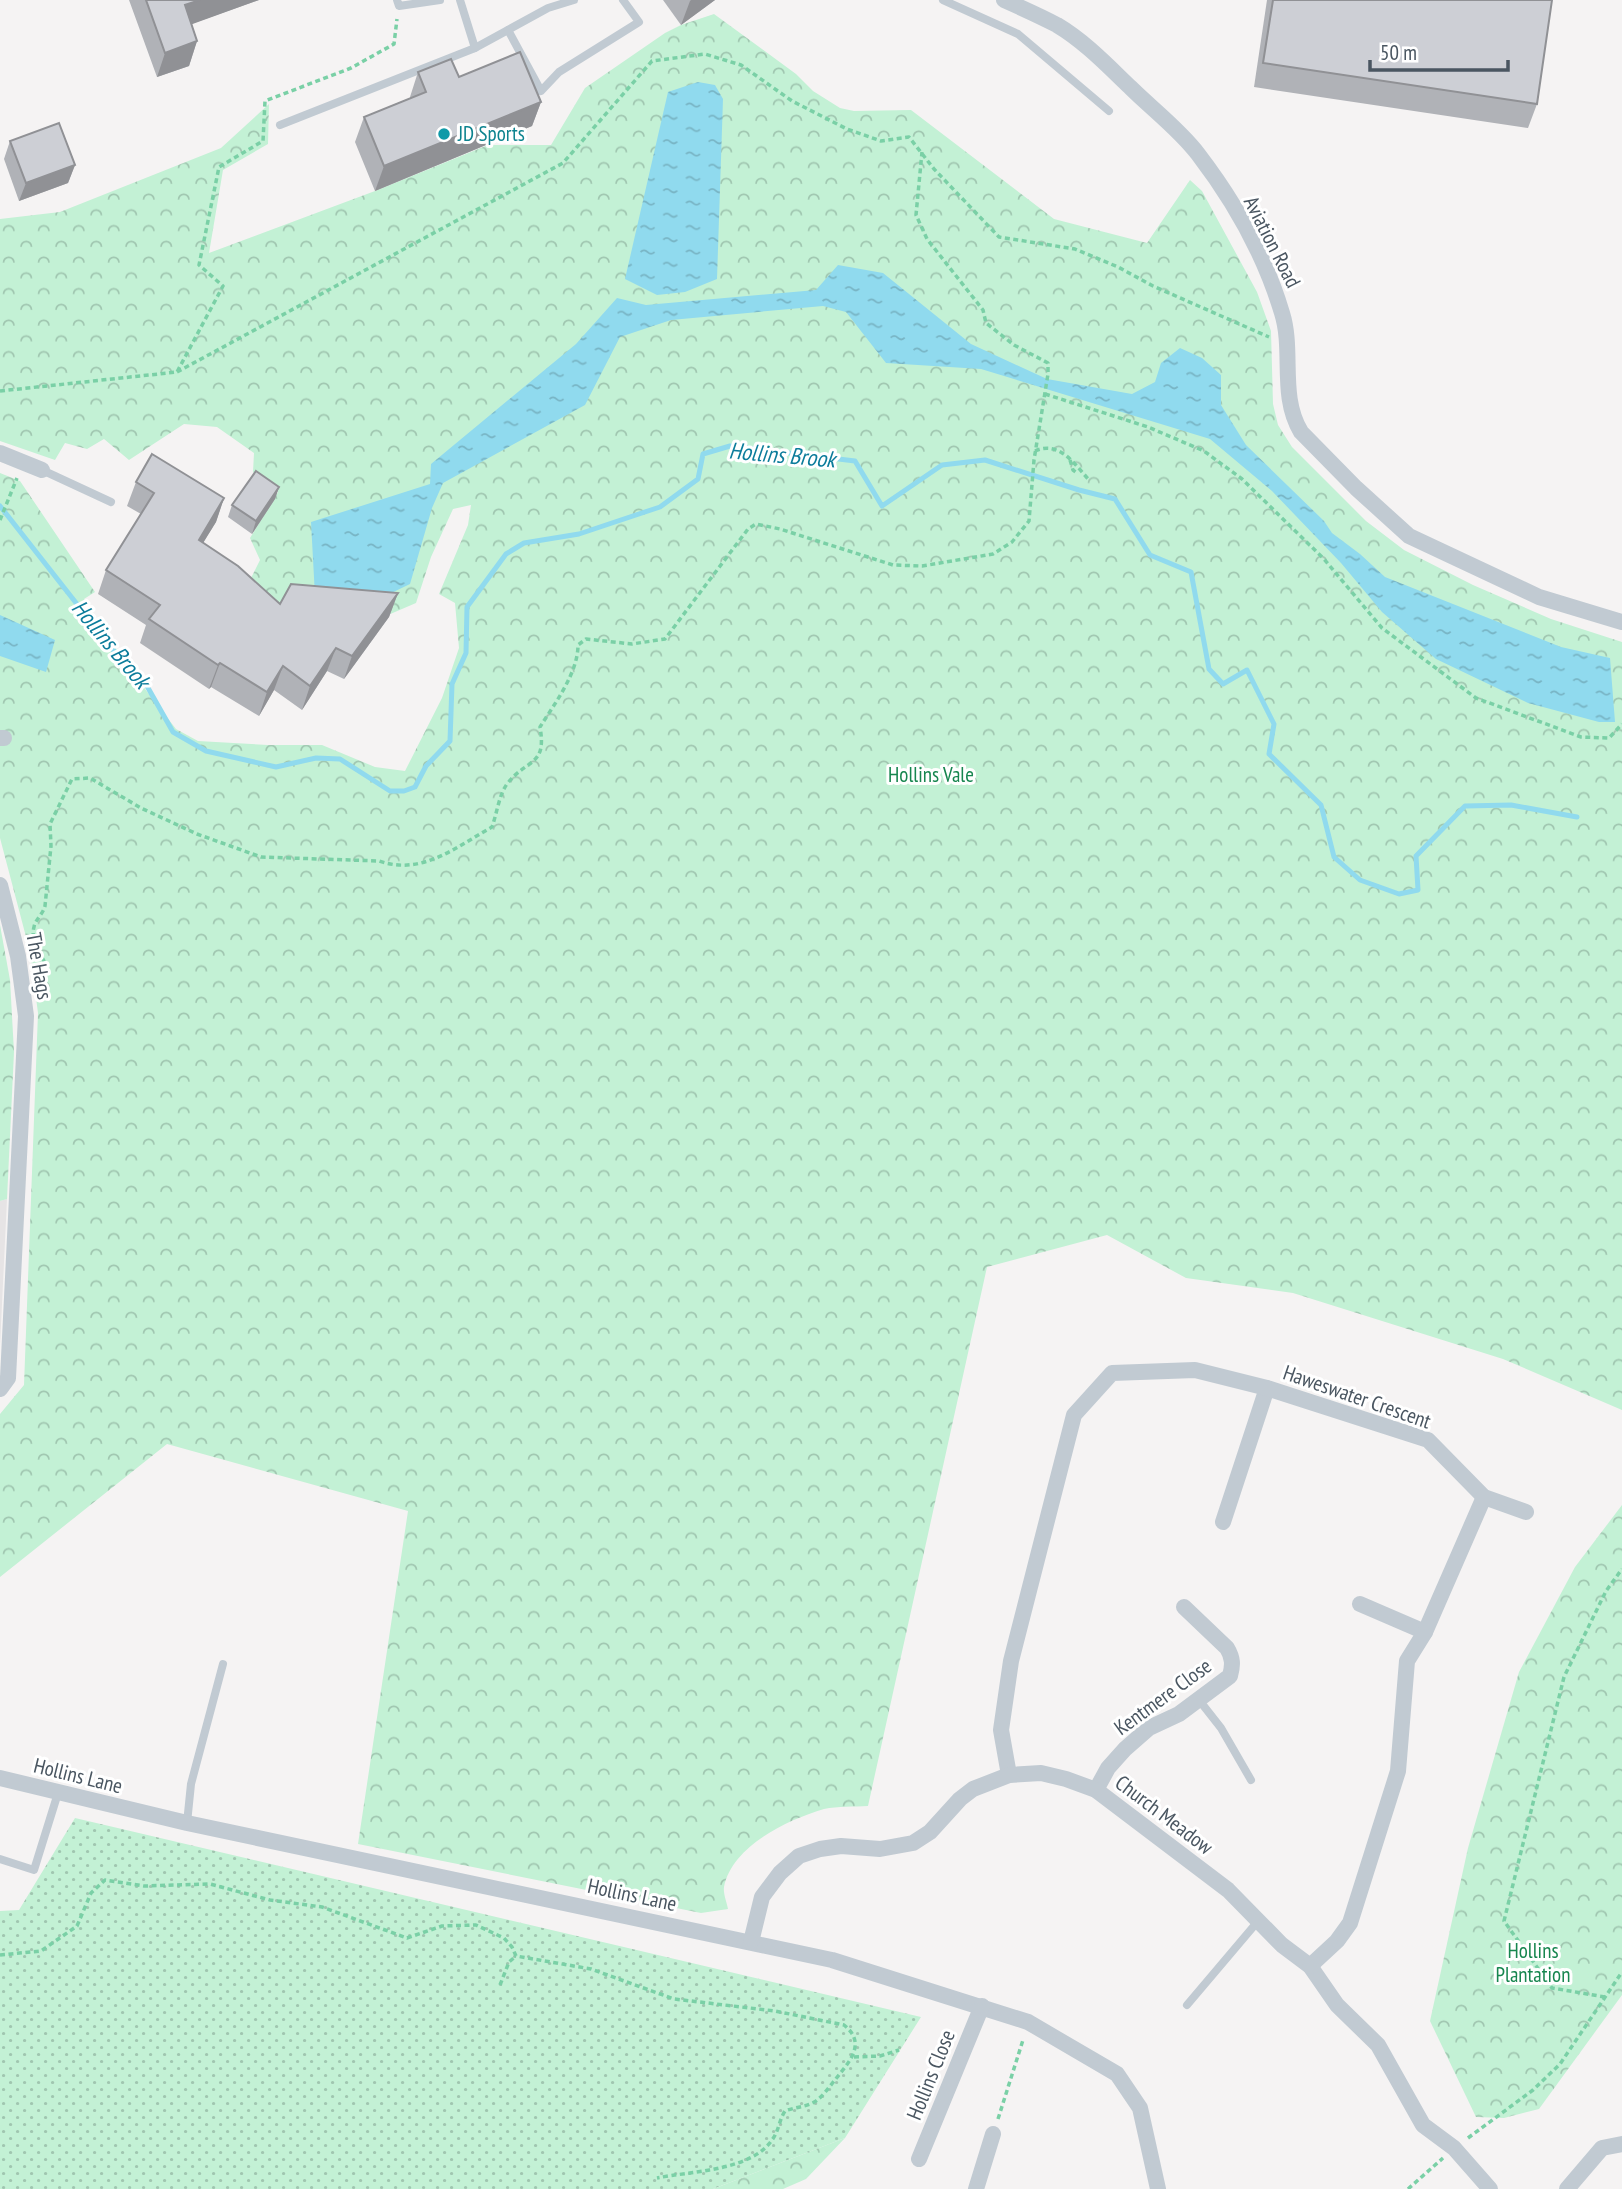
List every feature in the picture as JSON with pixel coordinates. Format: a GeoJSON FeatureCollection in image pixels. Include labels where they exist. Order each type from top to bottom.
{"type":"FeatureCollection","features":[{"type":"Feature","properties":{"kind":"street","name":"Aviation Road"},"geometry":{"type":"LineString","coordinates":[[1004,0],[1058,26],[1097,55],[1197,152],[1241,220],[1261,257],[1285,321],[1290,408],[1301,432],[1356,488],[1409,536],[1539,597],[1622,622]]}},
{"type":"Feature","properties":{"kind":"street"},"geometry":{"type":"LineString","coordinates":[[0,453],[42,470]]}},
{"type":"Feature","properties":{"kind":"street","name":"The Hags"},"geometry":{"type":"LineString","coordinates":[[0,885],[20,972],[25,1029],[8,1378],[0,1389]]}},
{"type":"Feature","properties":{"kind":"street","name":"Haweswater Crescent"},"geometry":{"type":"LineString","coordinates":[[1009,1775],[1001,1730],[1011,1661],[1074,1415],[1112,1373],[1195,1370],[1267,1388],[1428,1440],[1484,1497]]}},
{"type":"Feature","properties":{"kind":"street"},"geometry":{"type":"LineString","coordinates":[[1223,1522],[1267,1388]]}},
{"type":"Feature","properties":{"kind":"street"},"geometry":{"type":"LineString","coordinates":[[1310,1966],[1337,1941],[1350,1923],[1398,1771],[1408,1661],[1425,1632],[1484,1497],[1526,1513]]}},
{"type":"Feature","properties":{"kind":"street"},"geometry":{"type":"LineString","coordinates":[[1360,1604],[1425,1632]]}},
{"type":"Feature","properties":{"kind":"street","name":"Kentmere Close"},"geometry":{"type":"LineString","coordinates":[[1096,1790],[1108,1768],[1149,1728],[1179,1714],[1230,1676],[1232,1656],[1227,1648],[1184,1607]]}},
{"type":"Feature","properties":{"kind":"street","name":"Church Meadow"},"geometry":{"type":"LineString","coordinates":[[751,1942],[762,1897],[780,1873],[799,1856],[841,1846],[880,1849],[913,1843],[930,1832],[960,1799],[973,1789],[1009,1775],[1041,1773],[1066,1779],[1096,1790],[1228,1890],[1282,1945],[1310,1966],[1338,2005],[1378,2045],[1423,2124],[1454,2148],[1490,2189]]}},
{"type":"Feature","properties":{"kind":"street","name":"Hollins Lane"},"geometry":{"type":"LineString","coordinates":[[0,1778],[187,1823],[832,1960],[1028,2022],[1117,2074],[1140,2108],[1158,2189]]}},
{"type":"Feature","properties":{"kind":"street","name":"Hollins Close"},"geometry":{"type":"LineString","coordinates":[[919,2159],[982,2006]]}},
{"type":"Feature","properties":{"kind":"street"},"geometry":{"type":"LineString","coordinates":[[976,2189],[993,2134]]}},
{"type":"Feature","properties":{"kind":"street"},"geometry":{"type":"LineString","coordinates":[[1567,2189],[1602,2148],[1622,2144]]}},
{"type":"Feature","properties":{"kind":"lane"},"geometry":{"type":"LineString","coordinates":[[398,3],[440,0]]}},
{"type":"Feature","properties":{"kind":"lane"},"geometry":{"type":"LineString","coordinates":[[460,0],[475,48]]}},
{"type":"Feature","properties":{"kind":"lane"},"geometry":{"type":"LineString","coordinates":[[280,125],[475,48],[548,8],[574,0]]}},
{"type":"Feature","properties":{"kind":"lane"},"geometry":{"type":"LineString","coordinates":[[508,30],[541,91],[559,72],[639,22],[624,0]]}},
{"type":"Feature","properties":{"kind":"lane"},"geometry":{"type":"LineString","coordinates":[[943,0],[1018,34],[1109,111]]}},
{"type":"Feature","properties":{"kind":"lane"},"geometry":{"type":"LineString","coordinates":[[42,470],[111,502]]}},
{"type":"Feature","properties":{"kind":"lane"},"geometry":{"type":"LineString","coordinates":[[187,1823],[191,1784],[223,1664]]}},
{"type":"Feature","properties":{"kind":"lane"},"geometry":{"type":"LineString","coordinates":[[1199,1700],[1221,1728],[1251,1780]]}},
{"type":"Feature","properties":{"kind":"lane"},"geometry":{"type":"LineString","coordinates":[[0,1859],[34,1870],[58,1793]]}},
{"type":"Feature","properties":{"kind":"lane"},"geometry":{"type":"LineString","coordinates":[[1187,2005],[1259,1920]]}},
{"type":"Feature","properties":{"kind":"path"},"geometry":{"type":"LineString","coordinates":[[177,372],[223,286],[199,265],[219,167],[263,141],[265,101],[351,68],[394,44],[398,3]]}},
{"type":"Feature","properties":{"kind":"path"},"geometry":{"type":"LineString","coordinates":[[0,391],[177,372],[563,163],[652,61],[705,54],[741,65],[792,101],[847,129],[881,141],[909,137],[934,169],[999,237],[1075,249],[1287,345]]}},
{"type":"Feature","properties":{"kind":"path"},"geometry":{"type":"LineString","coordinates":[[20,972],[47,966],[34,940],[34,925],[43,914],[45,906],[51,846],[50,824],[72,779],[90,778],[141,808],[197,834],[261,857],[379,860],[392,865],[422,865],[492,827],[505,787],[519,771],[539,757],[543,744],[540,727],[562,691],[578,654],[578,645],[586,639],[632,644],[665,639],[748,529],[756,524],[780,528],[893,565],[922,566],[970,559],[993,554],[1012,542],[1029,522],[1031,482],[1048,363],[1014,345],[986,323],[983,310],[927,239],[916,215],[922,152]]}},
{"type":"Feature","properties":{"kind":"path"},"geometry":{"type":"LineString","coordinates":[[1045,393],[1148,427],[1204,451],[1242,479],[1324,559],[1382,628],[1476,698],[1581,737],[1609,738],[1622,724]]}},
{"type":"Feature","properties":{"kind":"path"},"geometry":{"type":"LineString","coordinates":[[1035,451],[1045,447],[1066,453],[1077,473]]}},
{"type":"Feature","properties":{"kind":"path"},"geometry":{"type":"LineString","coordinates":[[1070,460],[1090,481]]}},
{"type":"Feature","properties":{"kind":"path"},"geometry":{"type":"LineString","coordinates":[[0,520],[18,477]]}},
{"type":"Feature","properties":{"kind":"path"},"geometry":{"type":"LineString","coordinates":[[1605,1997],[1552,1988],[1504,1921],[1564,1677],[1606,1591],[1622,1569]]}},
{"type":"Feature","properties":{"kind":"path"},"geometry":{"type":"LineString","coordinates":[[1,1954],[41,1951],[77,1926],[91,1893],[105,1880],[144,1886],[210,1884],[270,1900],[322,1907],[407,1938],[442,1926],[476,1925],[504,1938],[516,1956]]}},
{"type":"Feature","properties":{"kind":"path"},"geometry":{"type":"LineString","coordinates":[[500,1985],[509,1962],[516,1956]]}},
{"type":"Feature","properties":{"kind":"path"},"geometry":{"type":"LineString","coordinates":[[516,1956],[591,1969],[674,1999],[775,2011],[844,2025],[851,2030],[854,2057],[814,2102],[785,2110],[772,2142],[750,2160],[657,2178]]}},
{"type":"Feature","properties":{"kind":"path"},"geometry":{"type":"LineString","coordinates":[[1408,2189],[1454,2148],[1534,2090],[1560,2064],[1622,1972]]}},
{"type":"Feature","properties":{"kind":"path"},"geometry":{"type":"LineString","coordinates":[[993,2134],[1028,2022]]}},
{"type":"Feature","properties":{"kind":"path"},"geometry":{"type":"LineString","coordinates":[[854,2057],[880,2056],[899,2050]]}},
{"type":"Feature","properties":{"kind":"shaded area"},"geometry":{"type":"Polygon","coordinates":[[[7,1199],[0,1346],[0,1201],[7,1199]]]}},
{"type":"Feature","properties":{"kind":"green space","name":"Hollins Vale"},"geometry":{"type":"Polygon","coordinates":[[[714,14],[796,74],[813,91],[840,108],[854,111],[911,110],[1054,219],[1147,243],[1190,180],[1202,191],[1257,292],[1271,331],[1273,404],[1278,425],[1292,447],[1366,521],[1404,550],[1473,585],[1551,619],[1622,642],[1622,1410],[1503,1359],[1293,1293],[1186,1278],[1107,1235],[987,1267],[868,1806],[824,1809],[794,1820],[763,1837],[749,1847],[729,1872],[724,1887],[728,1909],[701,1913],[358,1844],[408,1511],[167,1444],[0,1577],[0,1414],[24,1385],[38,1013],[30,952],[0,838],[0,473],[20,481],[95,592],[84,599],[128,667],[176,729],[198,741],[322,745],[375,767],[405,771],[442,698],[459,648],[455,603],[439,594],[468,525],[471,505],[453,509],[431,557],[416,603],[388,615],[269,604],[250,580],[260,560],[250,538],[278,492],[253,472],[254,453],[217,427],[184,424],[129,460],[104,439],[87,449],[65,443],[55,460],[0,441],[0,219],[60,212],[221,148],[269,104],[268,144],[223,170],[209,253],[375,191],[488,145],[551,145],[585,88],[665,33],[714,14]]]}},
{"type":"Feature","properties":{"kind":"green space"},"geometry":{"type":"Polygon","coordinates":[[[0,925],[10,980],[14,1052],[7,1199],[0,1201],[0,925]]]}},
{"type":"Feature","properties":{"kind":"green space","name":"Hollins Plantation"},"geometry":{"type":"Polygon","coordinates":[[[1622,1505],[1622,1995],[1539,2109],[1504,2118],[1476,2117],[1430,2021],[1468,1848],[1519,1672],[1575,1567],[1622,1505]]]}},
{"type":"Feature","properties":{"kind":"green space"},"geometry":{"type":"Polygon","coordinates":[[[75,1818],[921,2017],[845,2138],[713,2189],[0,2189],[0,1911],[19,1910],[75,1818]]]}},
{"type":"Feature","properties":{"kind":"green space"},"geometry":{"type":"Polygon","coordinates":[[[845,2138],[806,2179],[783,2189],[713,2189],[845,2138]]]}},
{"type":"Feature","properties":{"kind":"water"},"geometry":{"type":"Polygon","coordinates":[[[698,82],[715,85],[723,99],[717,279],[685,292],[657,295],[625,279],[668,92],[698,82]]]}},
{"type":"Feature","properties":{"kind":"water"},"geometry":{"type":"Polygon","coordinates":[[[838,265],[883,273],[971,344],[1047,379],[1132,394],[1155,382],[1161,363],[1180,348],[1202,358],[1221,375],[1221,405],[1246,445],[1324,521],[1332,533],[1385,577],[1561,647],[1610,658],[1615,722],[1599,722],[1528,703],[1436,659],[1382,612],[1341,563],[1272,491],[1210,439],[981,369],[886,363],[846,312],[823,306],[671,320],[620,337],[585,405],[443,483],[432,508],[410,584],[385,596],[315,596],[311,522],[430,484],[431,464],[576,344],[617,298],[646,305],[816,290],[838,265]]]}},
{"type":"Feature","properties":{"kind":"water"},"geometry":{"type":"Polygon","coordinates":[[[0,615],[55,640],[46,672],[0,656],[0,615]]]}},
{"type":"Feature","properties":{"kind":"building"},"geometry":{"type":"Polygon","coordinates":[[[146,0],[200,0],[185,5],[197,41],[165,53],[146,0]]]}},
{"type":"Feature","properties":{"kind":"building"},"geometry":{"type":"Polygon","coordinates":[[[1273,0],[1552,0],[1537,104],[1263,63],[1273,0]]]}},
{"type":"Feature","properties":{"kind":"building","name":"JD Sports"},"geometry":{"type":"Polygon","coordinates":[[[520,52],[541,102],[384,166],[364,117],[426,92],[418,72],[451,59],[459,77],[520,52]]]}},
{"type":"Feature","properties":{"kind":"building"},"geometry":{"type":"Polygon","coordinates":[[[59,123],[75,165],[26,183],[10,141],[59,123]]]}},
{"type":"Feature","properties":{"kind":"building"},"geometry":{"type":"Polygon","coordinates":[[[152,454],[224,498],[199,540],[238,566],[280,604],[291,584],[398,593],[352,656],[336,648],[310,686],[283,666],[267,692],[220,663],[218,665],[149,619],[160,605],[106,570],[154,493],[136,482],[152,454]]]}},
{"type":"Feature","properties":{"kind":"building"},"geometry":{"type":"Polygon","coordinates":[[[256,471],[279,487],[256,521],[232,505],[256,471]]]}},
{"type":"Feature","properties":{"kind":"waterway","name":"Hollins Brook"},"geometry":{"type":"LineString","coordinates":[[0,506],[113,650],[143,679],[173,732],[206,751],[276,767],[316,758],[340,759],[390,791],[404,791],[415,787],[426,766],[450,741],[452,684],[466,653],[467,607],[506,554],[524,543],[579,534],[660,507],[698,479],[703,454],[730,446],[855,461],[882,506],[942,465],[985,460],[1115,499],[1150,555],[1191,572],[1209,669],[1223,684],[1247,670],[1274,724],[1269,754],[1321,805],[1334,857],[1360,880],[1399,894],[1418,890],[1416,856],[1465,806],[1511,805],[1577,817]]}},
{"type":"Feature","properties":{"kind":"place","name":"JD Sports"},"geometry":{"type":"Point","coordinates":[444,134]}}]}
